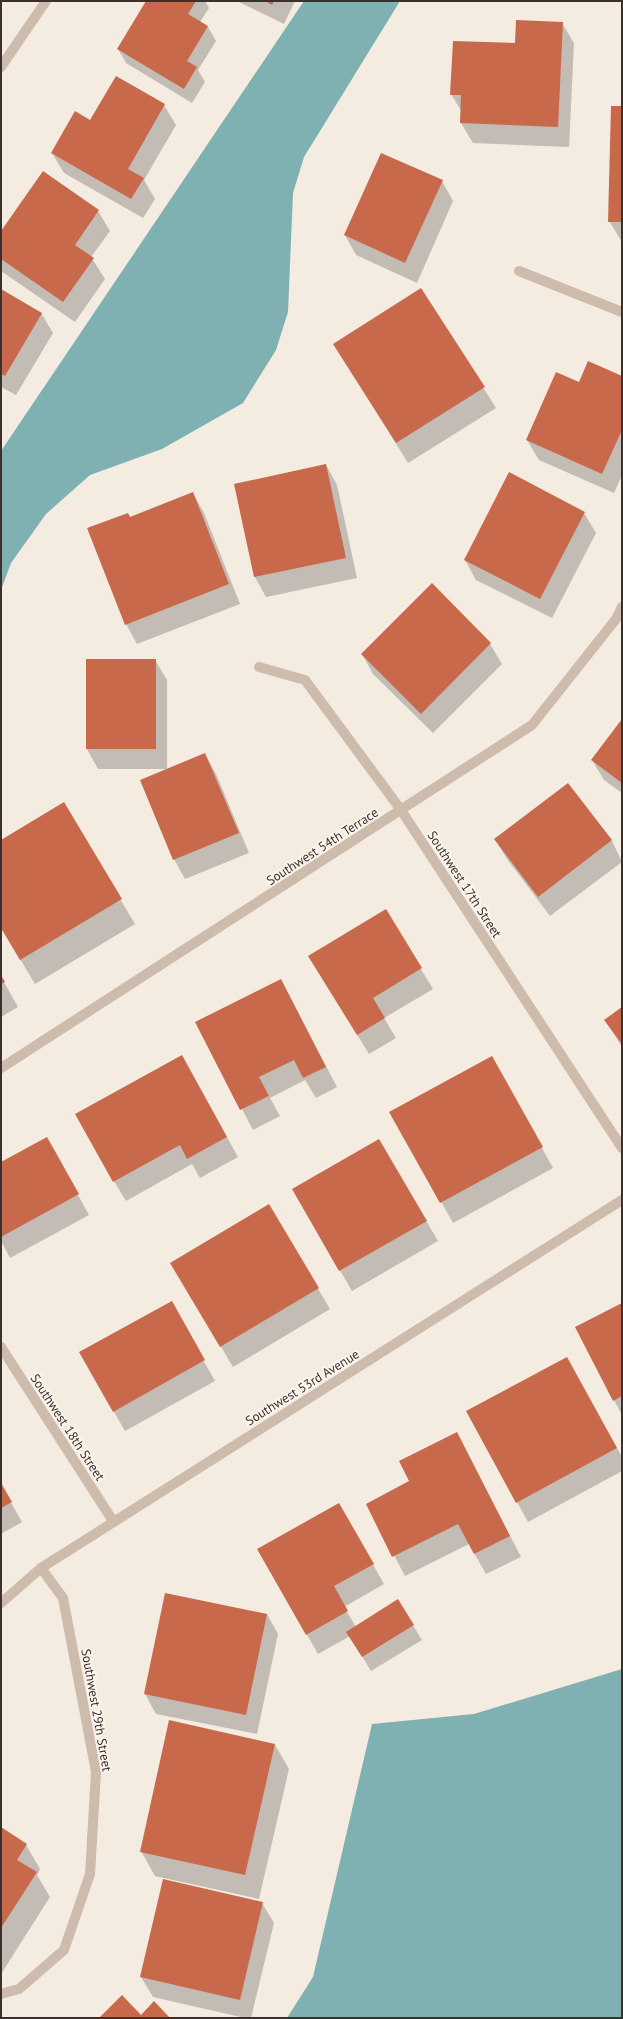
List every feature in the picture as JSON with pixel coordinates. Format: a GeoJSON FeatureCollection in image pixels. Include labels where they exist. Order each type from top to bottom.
{"type":"FeatureCollection","features":[{"type":"Feature","properties":{"kind":"street"},"geometry":{"type":"LineString","coordinates":[[1,67],[46,1]]}},
{"type":"Feature","properties":{"kind":"street"},"geometry":{"type":"LineString","coordinates":[[519,271],[622,312]]}},
{"type":"Feature","properties":{"kind":"street","name":"Southwest 54th Terrace"},"geometry":{"type":"LineString","coordinates":[[1,1068],[532,725],[616,619],[622,607]]}},
{"type":"Feature","properties":{"kind":"street","name":"Southwest 17th Street"},"geometry":{"type":"LineString","coordinates":[[259,667],[305,680],[401,810],[622,1148]]}},
{"type":"Feature","properties":{"kind":"street","name":"Southwest 53rd Avenue"},"geometry":{"type":"LineString","coordinates":[[1,1603],[41,1568],[113,1521],[622,1200]]}},
{"type":"Feature","properties":{"kind":"street","name":"Southwest 18th Street"},"geometry":{"type":"LineString","coordinates":[[1,1347],[113,1521]]}},
{"type":"Feature","properties":{"kind":"street","name":"Southwest 29th Street"},"geometry":{"type":"LineString","coordinates":[[1,1994],[18,1989],[64,1950],[90,1874],[96,1772],[63,1598],[41,1568]]}},
{"type":"Feature","properties":{"kind":"water"},"geometry":{"type":"Polygon","coordinates":[[[304,1],[400,1],[304,157],[293,193],[288,312],[276,350],[243,403],[162,449],[90,475],[46,514],[11,563],[1,590],[1,451],[304,1]]]}},
{"type":"Feature","properties":{"kind":"water"},"geometry":{"type":"Polygon","coordinates":[[[622,1669],[622,2018],[287,2018],[313,1977],[372,1724],[474,1714],[622,1669]]]}},
{"type":"Feature","properties":{"kind":"building"},"geometry":{"type":"Polygon","coordinates":[[[146,1],[196,1],[188,14],[208,26],[187,61],[197,67],[184,89],[117,49],[146,1]]]}},
{"type":"Feature","properties":{"kind":"building"},"geometry":{"type":"Polygon","coordinates":[[[265,1],[274,1],[272,5],[265,1]]]}},
{"type":"Feature","properties":{"kind":"building"},"geometry":{"type":"Polygon","coordinates":[[[516,20],[563,22],[558,127],[460,123],[461,95],[450,95],[453,41],[515,43],[516,20]]]}},
{"type":"Feature","properties":{"kind":"building"},"geometry":{"type":"Polygon","coordinates":[[[116,76],[165,104],[128,169],[144,178],[131,199],[51,153],[75,111],[90,120],[116,76]]]}},
{"type":"Feature","properties":{"kind":"building"},"geometry":{"type":"Polygon","coordinates":[[[611,106],[622,106],[622,222],[608,222],[611,106]]]}},
{"type":"Feature","properties":{"kind":"building"},"geometry":{"type":"Polygon","coordinates":[[[381,153],[443,180],[405,263],[344,235],[381,153]]]}},
{"type":"Feature","properties":{"kind":"building"},"geometry":{"type":"Polygon","coordinates":[[[43,171],[99,210],[75,245],[94,258],[63,302],[1,259],[1,231],[43,171]]]}},
{"type":"Feature","properties":{"kind":"building"},"geometry":{"type":"Polygon","coordinates":[[[421,288],[485,387],[396,443],[333,344],[421,288]]]}},
{"type":"Feature","properties":{"kind":"building"},"geometry":{"type":"Polygon","coordinates":[[[1,289],[42,313],[5,376],[1,374],[1,289]]]}},
{"type":"Feature","properties":{"kind":"building"},"geometry":{"type":"Polygon","coordinates":[[[588,361],[622,376],[622,430],[602,474],[526,440],[556,372],[579,382],[588,361]]]}},
{"type":"Feature","properties":{"kind":"building"},"geometry":{"type":"Polygon","coordinates":[[[326,464],[346,558],[254,577],[234,484],[326,464]]]}},
{"type":"Feature","properties":{"kind":"building"},"geometry":{"type":"Polygon","coordinates":[[[509,472],[585,512],[540,599],[464,560],[509,472]]]}},
{"type":"Feature","properties":{"kind":"building"},"geometry":{"type":"Polygon","coordinates":[[[193,492],[229,584],[125,625],[87,528],[128,513],[130,517],[193,492]]]}},
{"type":"Feature","properties":{"kind":"building"},"geometry":{"type":"Polygon","coordinates":[[[432,583],[491,643],[421,714],[361,654],[432,583]]]}},
{"type":"Feature","properties":{"kind":"building"},"geometry":{"type":"Polygon","coordinates":[[[86,659],[156,659],[156,749],[86,749],[86,659]]]}},
{"type":"Feature","properties":{"kind":"building"},"geometry":{"type":"Polygon","coordinates":[[[622,719],[622,783],[591,760],[622,719]]]}},
{"type":"Feature","properties":{"kind":"building"},"geometry":{"type":"Polygon","coordinates":[[[205,753],[239,833],[173,860],[140,780],[205,753]]]}},
{"type":"Feature","properties":{"kind":"building"},"geometry":{"type":"Polygon","coordinates":[[[568,783],[612,840],[538,897],[494,839],[568,783]]]}},
{"type":"Feature","properties":{"kind":"building"},"geometry":{"type":"Polygon","coordinates":[[[64,802],[122,899],[20,960],[1,928],[1,840],[64,802]]]}},
{"type":"Feature","properties":{"kind":"building"},"geometry":{"type":"Polygon","coordinates":[[[386,909],[422,968],[373,998],[385,1018],[357,1035],[308,956],[386,909]]]}},
{"type":"Feature","properties":{"kind":"building"},"geometry":{"type":"Polygon","coordinates":[[[1,975],[5,982],[1,984],[1,975]]]}},
{"type":"Feature","properties":{"kind":"building"},"geometry":{"type":"Polygon","coordinates":[[[281,979],[326,1067],[303,1078],[294,1060],[259,1077],[269,1096],[240,1110],[195,1022],[281,979]]]}},
{"type":"Feature","properties":{"kind":"building"},"geometry":{"type":"Polygon","coordinates":[[[622,1007],[622,1044],[604,1020],[622,1007]]]}},
{"type":"Feature","properties":{"kind":"building"},"geometry":{"type":"Polygon","coordinates":[[[182,1055],[227,1137],[187,1159],[180,1145],[113,1182],[75,1114],[182,1055]]]}},
{"type":"Feature","properties":{"kind":"building"},"geometry":{"type":"Polygon","coordinates":[[[492,1056],[543,1147],[440,1203],[389,1112],[492,1056]]]}},
{"type":"Feature","properties":{"kind":"building"},"geometry":{"type":"Polygon","coordinates":[[[47,1137],[79,1194],[1,1237],[1,1162],[47,1137]]]}},
{"type":"Feature","properties":{"kind":"building"},"geometry":{"type":"Polygon","coordinates":[[[379,1139],[427,1221],[339,1271],[292,1189],[379,1139]]]}},
{"type":"Feature","properties":{"kind":"building"},"geometry":{"type":"Polygon","coordinates":[[[269,1204],[319,1288],[220,1347],[170,1263],[269,1204]]]}},
{"type":"Feature","properties":{"kind":"building"},"geometry":{"type":"Polygon","coordinates":[[[172,1301],[205,1360],[113,1412],[79,1352],[172,1301]]]}},
{"type":"Feature","properties":{"kind":"building"},"geometry":{"type":"Polygon","coordinates":[[[622,1303],[622,1396],[613,1401],[575,1327],[622,1303]]]}},
{"type":"Feature","properties":{"kind":"building"},"geometry":{"type":"Polygon","coordinates":[[[567,1357],[617,1448],[516,1503],[466,1411],[567,1357]]]}},
{"type":"Feature","properties":{"kind":"building"},"geometry":{"type":"Polygon","coordinates":[[[457,1432],[510,1536],[474,1554],[458,1524],[392,1557],[366,1504],[409,1481],[399,1461],[457,1432]]]}},
{"type":"Feature","properties":{"kind":"building"},"geometry":{"type":"Polygon","coordinates":[[[1,1483],[12,1502],[1,1508],[1,1483]]]}},
{"type":"Feature","properties":{"kind":"building"},"geometry":{"type":"Polygon","coordinates":[[[339,1503],[374,1564],[334,1586],[348,1611],[306,1635],[257,1549],[339,1503]]]}},
{"type":"Feature","properties":{"kind":"building"},"geometry":{"type":"Polygon","coordinates":[[[165,1593],[267,1614],[246,1715],[144,1694],[165,1593]]]}},
{"type":"Feature","properties":{"kind":"building"},"geometry":{"type":"Polygon","coordinates":[[[398,1599],[414,1625],[362,1657],[346,1632],[398,1599]]]}},
{"type":"Feature","properties":{"kind":"building"},"geometry":{"type":"Polygon","coordinates":[[[169,1720],[275,1744],[245,1875],[140,1852],[169,1720]]]}},
{"type":"Feature","properties":{"kind":"building"},"geometry":{"type":"Polygon","coordinates":[[[1,1827],[27,1844],[17,1860],[37,1872],[1,1928],[1,1827]]]}},
{"type":"Feature","properties":{"kind":"building"},"geometry":{"type":"Polygon","coordinates":[[[163,1879],[263,1902],[240,2000],[140,1977],[163,1879]]]}},
{"type":"Feature","properties":{"kind":"building"},"geometry":{"type":"Polygon","coordinates":[[[122,1995],[141,2015],[154,2001],[170,2018],[99,2018],[122,1995]]]}}]}
